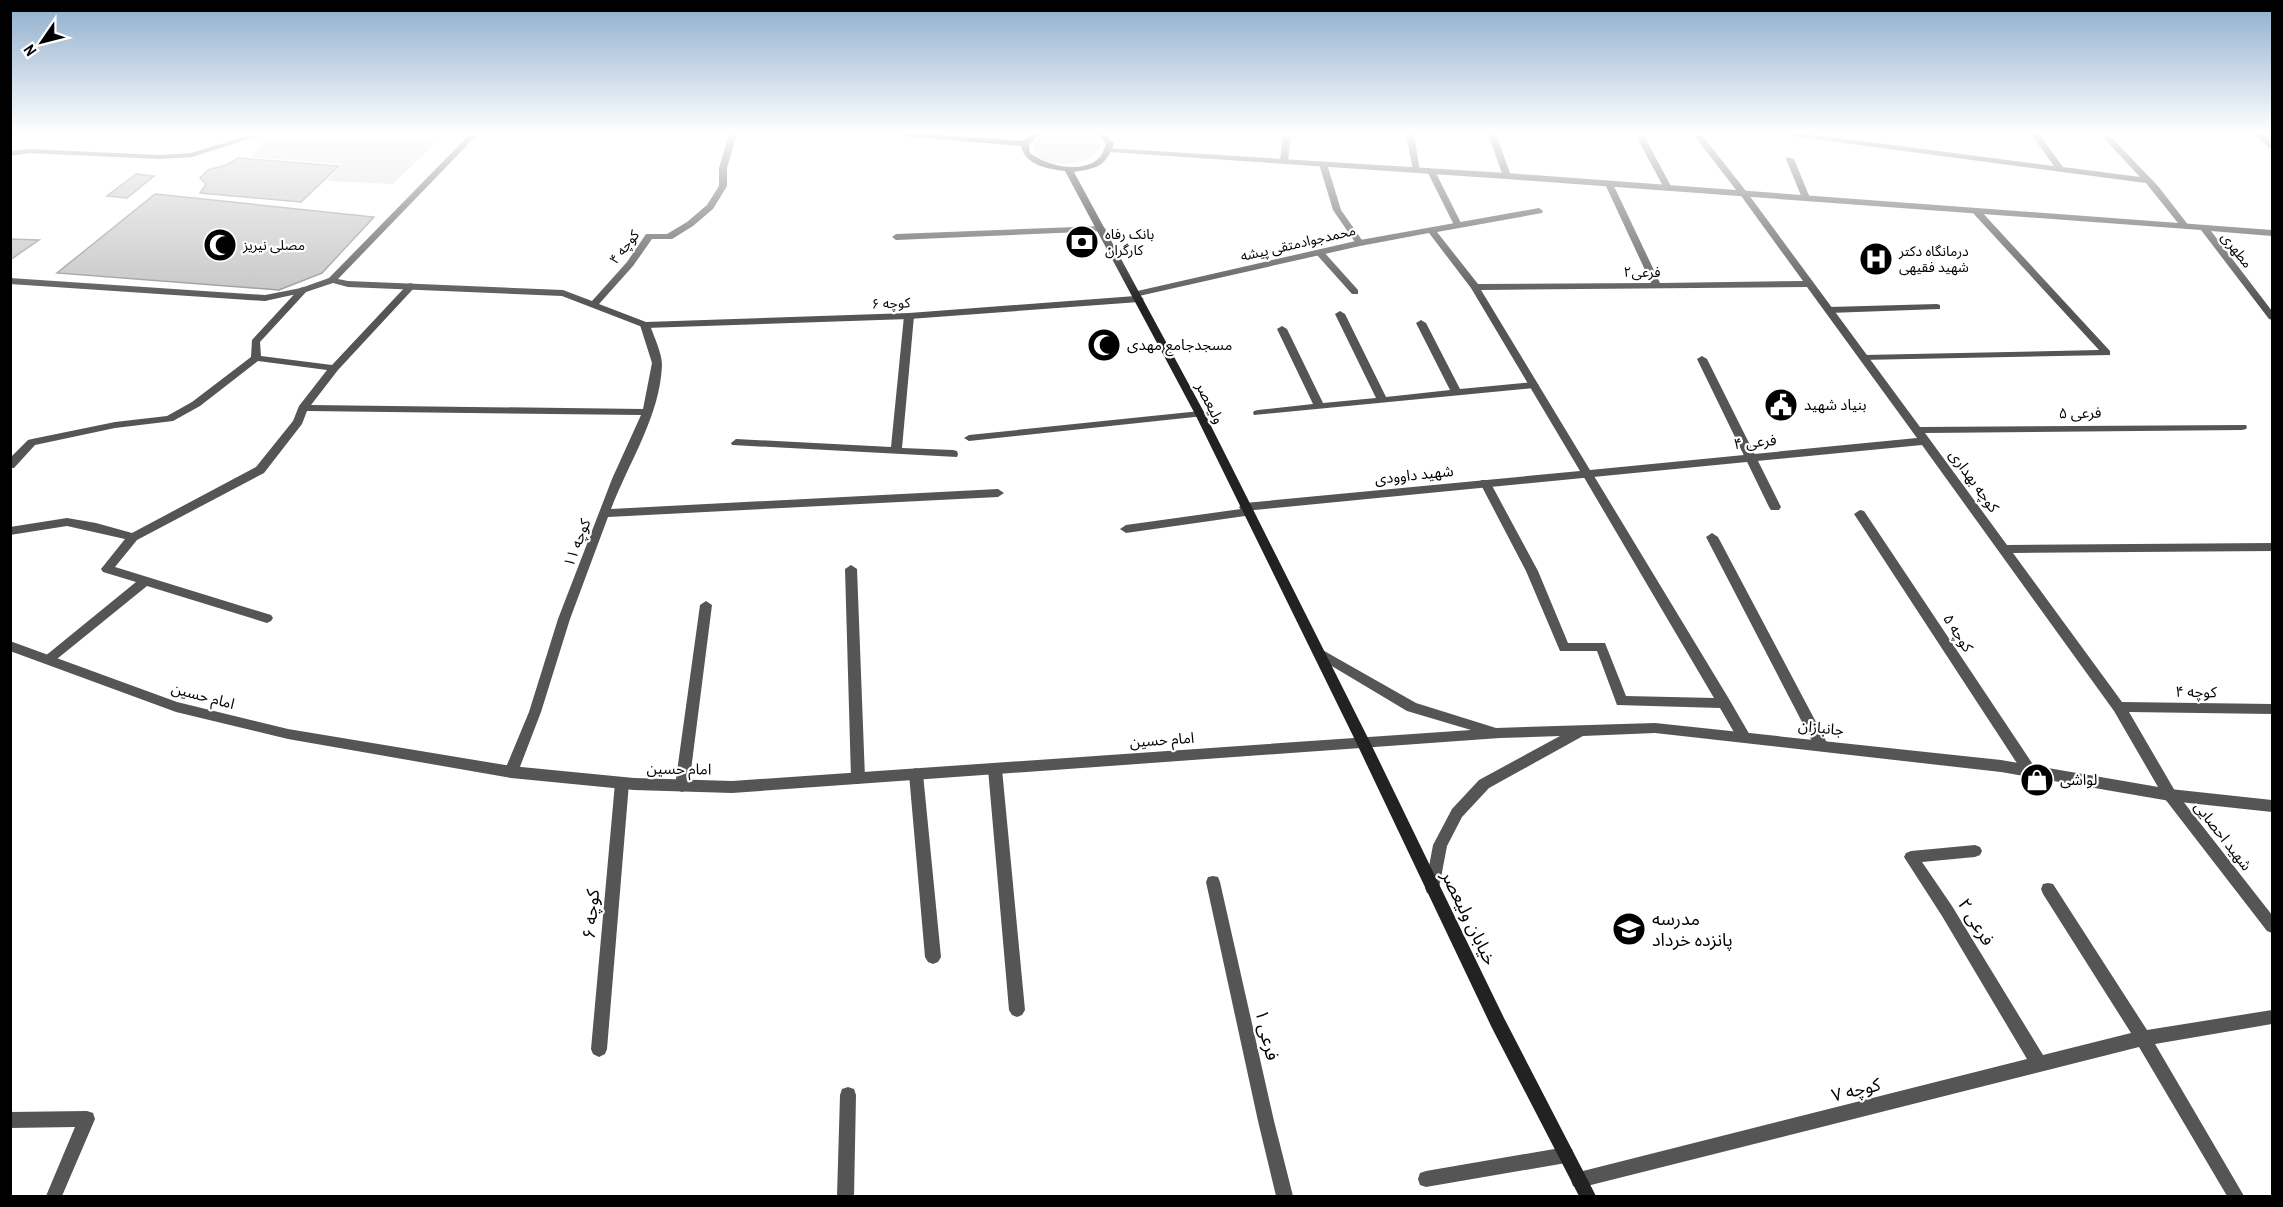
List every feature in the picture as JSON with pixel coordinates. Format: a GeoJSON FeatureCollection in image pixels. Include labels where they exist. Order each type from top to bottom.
{"type":"FeatureCollection","features":[{"type":"Feature","properties":{"kind":"main road","name":"ولیعصر"},"geometry":{"type":"LineString","coordinates":[[1080,190],[1200,414],[1319,653]]}},
{"type":"Feature","properties":{"kind":"main road","name":"خیابان ولیعصر"},"geometry":{"type":"LineString","coordinates":[[1319,653],[1432,888],[1588,1197]]}},
{"type":"Feature","properties":{"kind":"street"},"geometry":{"type":"LineString","coordinates":[[10,281],[265,298],[303,290],[332,280],[419,190]]}},
{"type":"Feature","properties":{"kind":"street","name":"کوچه ۴"},"geometry":{"type":"LineString","coordinates":[[594,304],[630,264],[649,236],[669,237],[690,224],[710,207],[720,190]]}},
{"type":"Feature","properties":{"kind":"street"},"geometry":{"type":"LineString","coordinates":[[1331,190],[1337,210],[1360,243]]}},
{"type":"Feature","properties":{"kind":"street"},"geometry":{"type":"LineString","coordinates":[[1441,190],[1458,225]]}},
{"type":"Feature","properties":{"kind":"street"},"geometry":{"type":"LineString","coordinates":[[1612,190],[1657,285]]}},
{"type":"Feature","properties":{"kind":"street"},"geometry":{"type":"LineString","coordinates":[[1703,190],[2272,233]]}},
{"type":"Feature","properties":{"kind":"street","name":"کوچه بهداری"},"geometry":{"type":"LineString","coordinates":[[1741,190],[2120,707],[2170,795]]}},
{"type":"Feature","properties":{"kind":"street"},"geometry":{"type":"LineString","coordinates":[[1803,190],[1806,198]]}},
{"type":"Feature","properties":{"kind":"street"},"geometry":{"type":"LineString","coordinates":[[2156,190],[2185,226]]}},
{"type":"Feature","properties":{"kind":"street","name":"محمدجوادمتقی پیشه"},"geometry":{"type":"LineString","coordinates":[[1137,297],[1360,243],[1539,211]]}},
{"type":"Feature","properties":{"kind":"street"},"geometry":{"type":"LineString","coordinates":[[1864,358],[2107,353],[1976,211]]}},
{"type":"Feature","properties":{"kind":"street","name":"مطهری"},"geometry":{"type":"LineString","coordinates":[[2203,228],[2272,317]]}},
{"type":"Feature","properties":{"kind":"street"},"geometry":{"type":"LineString","coordinates":[[896,237],[1102,229]]}},
{"type":"Feature","properties":{"kind":"street"},"geometry":{"type":"LineString","coordinates":[[1430,229],[1475,286],[1744,737]]}},
{"type":"Feature","properties":{"kind":"street"},"geometry":{"type":"LineString","coordinates":[[1320,253],[1355,292]]}},
{"type":"Feature","properties":{"kind":"street"},"geometry":{"type":"LineString","coordinates":[[332,280],[348,284],[563,292],[629,321],[645,325]]}},
{"type":"Feature","properties":{"kind":"street","name":"فرعی۲"},"geometry":{"type":"LineString","coordinates":[[1475,286],[1810,284]]}},
{"type":"Feature","properties":{"kind":"street"},"geometry":{"type":"LineString","coordinates":[[267,618],[107,570],[133,537],[260,470],[298,422],[303,408],[334,368],[411,286]]}},
{"type":"Feature","properties":{"kind":"street"},"geometry":{"type":"LineString","coordinates":[[256,358],[255,342],[303,290]]}},
{"type":"Feature","properties":{"kind":"street","name":"۶ کوچه"},"geometry":{"type":"LineString","coordinates":[[645,325],[909,316],[1137,297]]}},
{"type":"Feature","properties":{"kind":"street"},"geometry":{"type":"LineString","coordinates":[[1829,310],[1937,307]]}},
{"type":"Feature","properties":{"kind":"street"},"geometry":{"type":"LineString","coordinates":[[1340,314],[1382,400]]}},
{"type":"Feature","properties":{"kind":"street"},"geometry":{"type":"LineString","coordinates":[[896,451],[909,316]]}},
{"type":"Feature","properties":{"kind":"street"},"geometry":{"type":"LineString","coordinates":[[1422,324],[1456,392]]}},
{"type":"Feature","properties":{"kind":"street","name":"کوچه ۱۱"},"geometry":{"type":"LineString","coordinates":[[511,772],[535,712],[564,619],[617,478],[647,412],[657,363],[645,325]]}},
{"type":"Feature","properties":{"kind":"street"},"geometry":{"type":"LineString","coordinates":[[1282,329],[1319,406]]}},
{"type":"Feature","properties":{"kind":"street"},"geometry":{"type":"LineString","coordinates":[[10,465],[32,442],[115,425],[169,418],[196,404],[256,358],[334,368]]}},
{"type":"Feature","properties":{"kind":"street"},"geometry":{"type":"LineString","coordinates":[[1702,359],[1776,507]]}},
{"type":"Feature","properties":{"kind":"street"},"geometry":{"type":"LineString","coordinates":[[1258,412],[1534,384]]}},
{"type":"Feature","properties":{"kind":"street"},"geometry":{"type":"LineString","coordinates":[[303,408],[647,412]]}},
{"type":"Feature","properties":{"kind":"street"},"geometry":{"type":"LineString","coordinates":[[969,438],[1200,414]]}},
{"type":"Feature","properties":{"kind":"street","name":"فرعی ۵"},"geometry":{"type":"LineString","coordinates":[[1918,430],[2242,427]]}},
{"type":"Feature","properties":{"kind":"street","name":"فرعی ۴"},"geometry":{"type":"LineString","coordinates":[[1587,474],[1926,441]]}},
{"type":"Feature","properties":{"kind":"street"},"geometry":{"type":"LineString","coordinates":[[736,443],[953,454]]}},
{"type":"Feature","properties":{"kind":"street","name":"شهید داوودی"},"geometry":{"type":"LineString","coordinates":[[1126,529],[1246,509],[1587,474]]}},
{"type":"Feature","properties":{"kind":"street"},"geometry":{"type":"LineString","coordinates":[[1485,483],[1532,571],[1564,648],[1601,646],[1622,701],[1724,702]]}},
{"type":"Feature","properties":{"kind":"street"},"geometry":{"type":"LineString","coordinates":[[605,513],[998,493]]}},
{"type":"Feature","properties":{"kind":"street","name":"کوچه ۵"},"geometry":{"type":"LineString","coordinates":[[1860,514],[2029,770]]}},
{"type":"Feature","properties":{"kind":"street"},"geometry":{"type":"LineString","coordinates":[[10,531],[67,522],[133,537]]}},
{"type":"Feature","properties":{"kind":"street"},"geometry":{"type":"LineString","coordinates":[[1712,537],[1821,745]]}},
{"type":"Feature","properties":{"kind":"street"},"geometry":{"type":"LineString","coordinates":[[2006,549],[2272,547]]}},
{"type":"Feature","properties":{"kind":"street"},"geometry":{"type":"LineString","coordinates":[[851,569],[858,778]]}},
{"type":"Feature","properties":{"kind":"street"},"geometry":{"type":"LineString","coordinates":[[48,660],[145,581]]}},
{"type":"Feature","properties":{"kind":"street"},"geometry":{"type":"LineString","coordinates":[[682,786],[706,605]]}},
{"type":"Feature","properties":{"kind":"street","name":"امام حسین"},"geometry":{"type":"LineString","coordinates":[[10,646],[177,707],[288,734],[511,772],[622,783],[732,787],[1363,742]]}},
{"type":"Feature","properties":{"kind":"street"},"geometry":{"type":"LineString","coordinates":[[1319,653],[1412,707],[1500,733]]}},
{"type":"Feature","properties":{"kind":"street","name":"کوچه ۴"},"geometry":{"type":"LineString","coordinates":[[2120,707],[2272,709]]}},
{"type":"Feature","properties":{"kind":"street","name":"جانبازان"},"geometry":{"type":"LineString","coordinates":[[1363,742],[1500,733],[1655,728],[2029,770],[2170,795],[2272,806]]}},
{"type":"Feature","properties":{"kind":"street"},"geometry":{"type":"LineString","coordinates":[[1432,888],[1440,845],[1457,813],[1485,784],[1582,730]]}},
{"type":"Feature","properties":{"kind":"street"},"geometry":{"type":"LineString","coordinates":[[995,769],[1017,1010]]}},
{"type":"Feature","properties":{"kind":"street"},"geometry":{"type":"LineString","coordinates":[[916,774],[933,957]]}},
{"type":"Feature","properties":{"kind":"street","name":"کوچه ۶"},"geometry":{"type":"LineString","coordinates":[[599,1049],[622,783]]}},
{"type":"Feature","properties":{"kind":"street","name":"شهید احصایی"},"geometry":{"type":"LineString","coordinates":[[2170,795],[2272,926]]}},
{"type":"Feature","properties":{"kind":"street","name":"فرعی ۲"},"geometry":{"type":"LineString","coordinates":[[1975,851],[1911,857],[1964,939],[2039,1064]]}},
{"type":"Feature","properties":{"kind":"street","name":"فرعی ۱"},"geometry":{"type":"LineString","coordinates":[[1213,882],[1285,1197]]}},
{"type":"Feature","properties":{"kind":"street"},"geometry":{"type":"LineString","coordinates":[[2048,889],[2143,1038],[2236,1197]]}},
{"type":"Feature","properties":{"kind":"street","name":"کوچه ۷"},"geometry":{"type":"LineString","coordinates":[[1578,1180],[2143,1038],[2272,1017]]}},
{"type":"Feature","properties":{"kind":"street"},"geometry":{"type":"LineString","coordinates":[[845,1197],[848,1095]]}},
{"type":"Feature","properties":{"kind":"street"},"geometry":{"type":"LineString","coordinates":[[10,1120],[87,1119],[54,1197]]}},
{"type":"Feature","properties":{"kind":"street"},"geometry":{"type":"LineString","coordinates":[[1426,1179],[1566,1155]]}},
{"type":"Feature","properties":{"kind":"building"},"geometry":{"type":"Polygon","coordinates":[[[114,190],[136,190],[127,198],[107,196],[114,190]]]}},
{"type":"Feature","properties":{"kind":"building"},"geometry":{"type":"Polygon","coordinates":[[[202,190],[313,190],[301,202],[200,193],[202,190]]]}},
{"type":"Feature","properties":{"kind":"building","name":"مصلی نیریز"},"geometry":{"type":"Polygon","coordinates":[[[155,194],[374,217],[322,273],[279,290],[57,273],[155,194]]]}},
{"type":"Feature","properties":{"kind":"building"},"geometry":{"type":"Polygon","coordinates":[[[10,239],[39,240],[10,260],[10,239]]]}},
{"type":"Feature","properties":{"kind":"place","name":"بانک رفاه کارگران"},"geometry":{"type":"Point","coordinates":[1082,242]}},
{"type":"Feature","properties":{"kind":"place","name":"مصلی نیریز"},"geometry":{"type":"Point","coordinates":[220,245]}},
{"type":"Feature","properties":{"kind":"place","name":"درمانگاه دکتر شهید فقیهی"},"geometry":{"type":"Point","coordinates":[1876,259]}},
{"type":"Feature","properties":{"kind":"place","name":"مسجدجامع مهدی"},"geometry":{"type":"Point","coordinates":[1104,345]}},
{"type":"Feature","properties":{"kind":"place","name":"بنیاد شهید"},"geometry":{"type":"Point","coordinates":[1781,405]}},
{"type":"Feature","properties":{"kind":"place","name":"لواشی"},"geometry":{"type":"Point","coordinates":[2037,780]}},
{"type":"Feature","properties":{"kind":"place","name":"مدرسه پانزده خرداد"},"geometry":{"type":"Point","coordinates":[1629,929]}}]}
